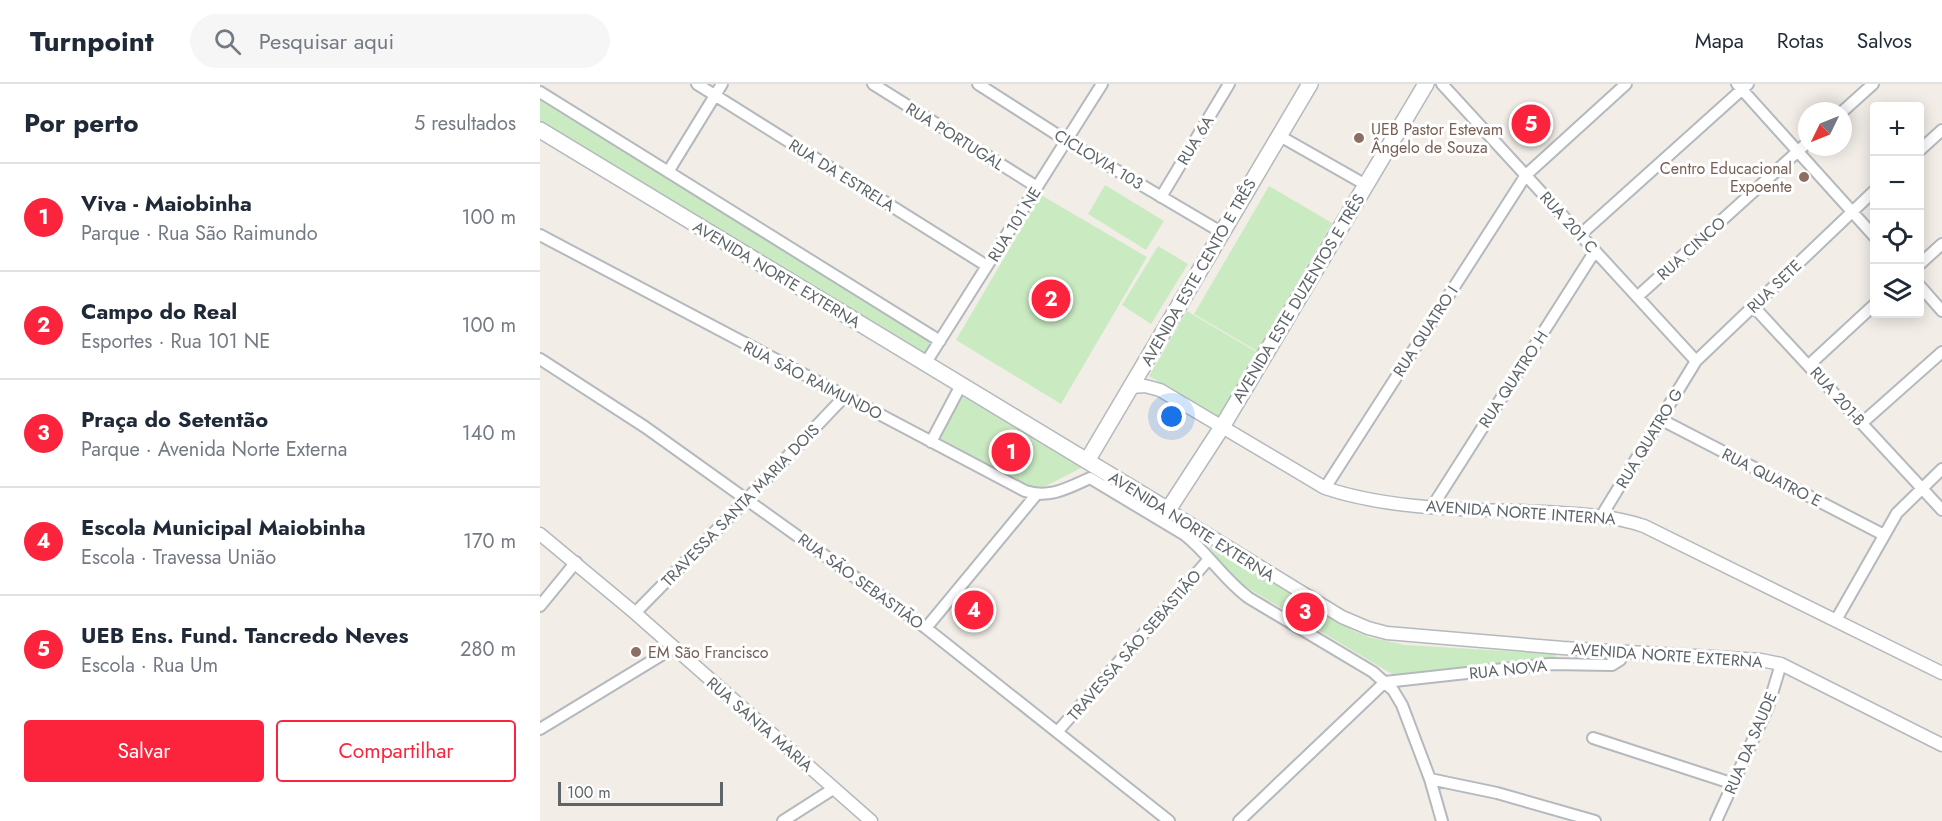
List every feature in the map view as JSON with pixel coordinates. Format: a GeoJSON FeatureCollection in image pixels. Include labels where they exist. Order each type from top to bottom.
{"type":"FeatureCollection","features":[{"type":"Feature","properties":{"kind":"main road","name":"AVENIDA ESTE CENTO E TRÊS"},"geometry":{"type":"LineString","coordinates":[[1091,468],[1130,387],[1310,84]]}},
{"type":"Feature","properties":{"kind":"main road","name":"AVENIDA ESTE DUZENTOS E TRÊS"},"geometry":{"type":"LineString","coordinates":[[1168,510],[1222,427],[1426,84]]}},
{"type":"Feature","properties":{"kind":"main road","name":"AVENIDA NORTE EXTERNA"},"geometry":{"type":"LineString","coordinates":[[540,130],[961,386],[1091,468],[1168,510]]}},
{"type":"Feature","properties":{"kind":"street","name":"RUA DA ESTRELA"},"geometry":{"type":"LineString","coordinates":[[698,84],[987,266]]}},
{"type":"Feature","properties":{"kind":"street"},"geometry":{"type":"LineString","coordinates":[[668,172],[722,84]]}},
{"type":"Feature","properties":{"kind":"street","name":"RUA PORTUGAL"},"geometry":{"type":"LineString","coordinates":[[873,84],[1037,187]]}},
{"type":"Feature","properties":{"kind":"street","name":"CICLOVIA 103"},"geometry":{"type":"LineString","coordinates":[[978,84],[1067,141],[1221,232]]}},
{"type":"Feature","properties":{"kind":"street","name":"RUA 101 NE"},"geometry":{"type":"LineString","coordinates":[[925,364],[1102,84]]}},
{"type":"Feature","properties":{"kind":"street","name":"RUA 6A"},"geometry":{"type":"LineString","coordinates":[[1161,196],[1229,84]]}},
{"type":"Feature","properties":{"kind":"street","name":"RUA 201 C"},"geometry":{"type":"LineString","coordinates":[[1442,84],[1696,361]]}},
{"type":"Feature","properties":{"kind":"street","name":"RUA QUATRO I"},"geometry":{"type":"LineString","coordinates":[[1325,488],[1526,175],[1626,84]]}},
{"type":"Feature","properties":{"kind":"street"},"geometry":{"type":"LineString","coordinates":[[1852,103],[1873,84]]}},
{"type":"Feature","properties":{"kind":"street"},"geometry":{"type":"LineString","coordinates":[[1580,235],[1742,86],[1798,152]]}},
{"type":"Feature","properties":{"kind":"street","name":"AVENIDA NORTE EXTERNA"},"geometry":{"type":"LineString","coordinates":[[540,92],[940,341]]}},
{"type":"Feature","properties":{"kind":"street"},"geometry":{"type":"LineString","coordinates":[[1924,146],[1942,130]]}},
{"type":"Feature","properties":{"kind":"street"},"geometry":{"type":"LineString","coordinates":[[1278,135],[1366,186]]}},
{"type":"Feature","properties":{"kind":"street","name":"RUA CINCO"},"geometry":{"type":"LineString","coordinates":[[1637,297],[1798,152]]}},
{"type":"Feature","properties":{"kind":"street"},"geometry":{"type":"LineString","coordinates":[[1802,156],[1870,231]]}},
{"type":"Feature","properties":{"kind":"street","name":"RUA SETE"},"geometry":{"type":"LineString","coordinates":[[1696,361],[1870,195]]}},
{"type":"Feature","properties":{"kind":"street","name":"RUA SÃO RAIMUNDO"},"geometry":{"type":"LineString","coordinates":[[540,236],[1036,495]]}},
{"type":"Feature","properties":{"kind":"street"},"geometry":{"type":"LineString","coordinates":[[1924,260],[1942,244]]}},
{"type":"Feature","properties":{"kind":"street","name":"RUA QUATRO H"},"geometry":{"type":"LineString","coordinates":[[1432,507],[1595,251]]}},
{"type":"Feature","properties":{"kind":"street"},"geometry":{"type":"LineString","coordinates":[[1924,291],[1939,308]]}},
{"type":"Feature","properties":{"kind":"street","name":"RUA 201-B"},"geometry":{"type":"LineString","coordinates":[[1753,306],[1942,510]]}},
{"type":"Feature","properties":{"kind":"street"},"geometry":{"type":"LineString","coordinates":[[1809,365],[1870,310]]}},
{"type":"Feature","properties":{"kind":"street"},"geometry":{"type":"LineString","coordinates":[[1862,423],[1942,352]]}},
{"type":"Feature","properties":{"kind":"street","name":"RUA SÃO SEBASTIÃO"},"geometry":{"type":"LineString","coordinates":[[540,359],[645,427],[926,628],[1169,821]]}},
{"type":"Feature","properties":{"kind":"street","name":"RUA QUATRO G"},"geometry":{"type":"LineString","coordinates":[[1602,515],[1696,361]]}},
{"type":"Feature","properties":{"kind":"street"},"geometry":{"type":"LineString","coordinates":[[931,442],[961,386]]}},
{"type":"Feature","properties":{"kind":"street","name":"AVENIDA NORTE INTERNA"},"geometry":{"type":"LineString","coordinates":[[1130,387],[1145,386],[1160,390],[1325,488],[1364,499],[1432,507],[1602,515],[1629,521],[1660,532],[1942,673]]}},
{"type":"Feature","properties":{"kind":"street","name":"TRAVESSA SANTA MARIA DOIS"},"geometry":{"type":"LineString","coordinates":[[635,613],[747,500],[845,396]]}},
{"type":"Feature","properties":{"kind":"street","name":"RUA QUATRO E"},"geometry":{"type":"LineString","coordinates":[[1660,419],[1884,535]]}},
{"type":"Feature","properties":{"kind":"street"},"geometry":{"type":"LineString","coordinates":[[926,628],[1036,495],[1059,492],[1091,468],[1185,535],[1231,583],[1249,598],[1373,672],[1385,682],[1402,705],[1430,778],[1442,821]]}},
{"type":"Feature","properties":{"kind":"street"},"geometry":{"type":"LineString","coordinates":[[1836,620],[1897,513],[1942,469]]}},
{"type":"Feature","properties":{"kind":"street","name":"AVENIDA NORTE EXTERNA"},"geometry":{"type":"LineString","coordinates":[[1168,510],[1342,617],[1368,628],[1387,633],[1624,652],[1761,660],[1781,664],[1942,745]]}},
{"type":"Feature","properties":{"kind":"street","name":"RUA SANTA MARIA"},"geometry":{"type":"LineString","coordinates":[[540,534],[635,613],[871,821]]}},
{"type":"Feature","properties":{"kind":"street","name":"TRAVESSA SÃO SEBASTIÃO"},"geometry":{"type":"LineString","coordinates":[[1058,731],[1209,559]]}},
{"type":"Feature","properties":{"kind":"street"},"geometry":{"type":"LineString","coordinates":[[540,606],[576,562]]}},
{"type":"Feature","properties":{"kind":"street"},"geometry":{"type":"LineString","coordinates":[[540,729],[673,648]]}},
{"type":"Feature","properties":{"kind":"street","name":"RUA NOVA"},"geometry":{"type":"LineString","coordinates":[[1385,682],[1550,664],[1612,665],[1620,660],[1624,652]]}},
{"type":"Feature","properties":{"kind":"street","name":"RUA DA SAUDE"},"geometry":{"type":"LineString","coordinates":[[1716,821],[1768,707],[1781,664]]}},
{"type":"Feature","properties":{"kind":"street"},"geometry":{"type":"LineString","coordinates":[[1239,821],[1385,682]]}},
{"type":"Feature","properties":{"kind":"street"},"geometry":{"type":"LineString","coordinates":[[1593,738],[1734,784]]}},
{"type":"Feature","properties":{"kind":"street"},"geometry":{"type":"LineString","coordinates":[[1430,778],[1497,793],[1595,821]]}},
{"type":"Feature","properties":{"kind":"street"},"geometry":{"type":"LineString","coordinates":[[783,821],[833,789]]}},
{"type":"Feature","properties":{"kind":"green space"},"geometry":{"type":"Polygon","coordinates":[[[540,99],[932,341],[923,355],[540,122],[540,99]]]}},
{"type":"Feature","properties":{"kind":"green space"},"geometry":{"type":"Polygon","coordinates":[[[1105,185],[1164,221],[1146,250],[1088,214],[1105,185]]]}},
{"type":"Feature","properties":{"kind":"green space"},"geometry":{"type":"Polygon","coordinates":[[[1269,186],[1332,223],[1257,351],[1194,314],[1269,186]]]}},
{"type":"Feature","properties":{"kind":"green space"},"geometry":{"type":"Polygon","coordinates":[[[1041,195],[1147,257],[1061,404],[956,340],[1041,195]]]}},
{"type":"Feature","properties":{"kind":"green space"},"geometry":{"type":"Polygon","coordinates":[[[1158,246],[1188,264],[1151,324],[1122,305],[1158,246]]]}},
{"type":"Feature","properties":{"kind":"green space"},"geometry":{"type":"Polygon","coordinates":[[[1187,311],[1260,354],[1222,419],[1149,376],[1187,311]]]}},
{"type":"Feature","properties":{"kind":"green space"},"geometry":{"type":"Polygon","coordinates":[[[961,395],[1083,467],[1036,491],[938,437],[961,395]]]}},
{"type":"Feature","properties":{"kind":"green space"},"geometry":{"type":"Polygon","coordinates":[[[1208,542],[1354,631],[1369,637],[1405,645],[1556,654],[1556,659],[1407,676],[1392,674],[1241,584],[1230,574],[1207,544],[1208,542]]]}},
{"type":"Feature","properties":{"kind":"place","name":"UEB Ens. Fund. Tancredo Neves"},"geometry":{"type":"Point","coordinates":[1531,124]}},
{"type":"Feature","properties":{"kind":"place","name":"UEB Pastor Estevam Ângelo de Souza"},"geometry":{"type":"Point","coordinates":[1359,138]}},
{"type":"Feature","properties":{"kind":"place","name":"Centro Educacional Expoente"},"geometry":{"type":"Point","coordinates":[1804,177]}},
{"type":"Feature","properties":{"kind":"place","name":"Campo do Real"},"geometry":{"type":"Point","coordinates":[1051,299]}},
{"type":"Feature","properties":{"kind":"place","name":"Viva - Maiobinha"},"geometry":{"type":"Point","coordinates":[1011,452]}},
{"type":"Feature","properties":{"kind":"place","name":"Escola Municipal Maiobinha"},"geometry":{"type":"Point","coordinates":[974,610]}},
{"type":"Feature","properties":{"kind":"place","name":"Praça do Setentão"},"geometry":{"type":"Point","coordinates":[1305,612]}},
{"type":"Feature","properties":{"kind":"place","name":"EM São Francisco"},"geometry":{"type":"Point","coordinates":[636,652]}}]}
